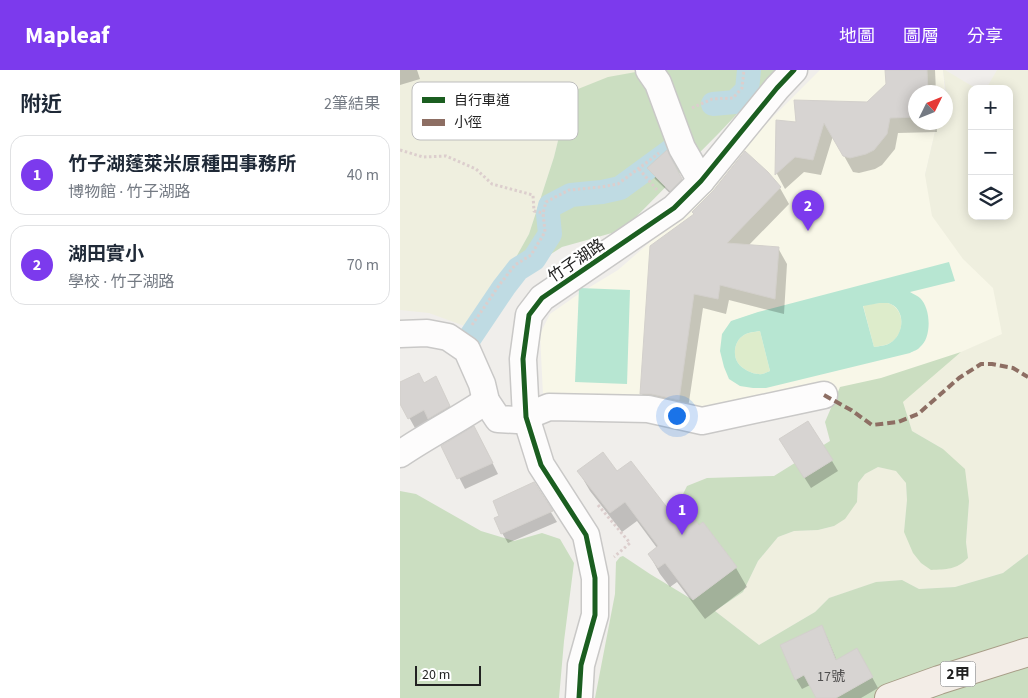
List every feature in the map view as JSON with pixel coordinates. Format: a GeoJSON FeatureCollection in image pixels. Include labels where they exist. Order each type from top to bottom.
{"type":"FeatureCollection","features":[{"type":"Feature","properties":{"kind":"main road","name":"2甲"},"geometry":{"type":"LineString","coordinates":[[889,698],[1028,652]]}},
{"type":"Feature","properties":{"kind":"street"},"geometry":{"type":"LineString","coordinates":[[648,70],[658,83],[682,148],[701,181]]}},
{"type":"Feature","properties":{"kind":"street","name":"竹子湖路"},"geometry":{"type":"LineString","coordinates":[[579,698],[581,665],[596,614],[595,578],[586,534],[541,465],[526,416],[523,359],[530,315],[542,298],[674,208],[701,181],[794,70]]}},
{"type":"Feature","properties":{"kind":"street"},"geometry":{"type":"LineString","coordinates":[[400,334],[427,333],[448,337],[467,350],[482,384],[486,402],[498,419],[517,420],[549,407],[648,409],[702,421],[824,395]]}},
{"type":"Feature","properties":{"kind":"street"},"geometry":{"type":"LineString","coordinates":[[400,454],[486,402]]}},
{"type":"Feature","properties":{"kind":"path"},"geometry":{"type":"LineString","coordinates":[[671,117],[712,100],[733,98],[742,88],[744,70]]}},
{"type":"Feature","properties":{"kind":"path"},"geometry":{"type":"LineString","coordinates":[[400,150],[423,157],[446,156],[476,169],[492,184],[533,195],[534,211],[543,213]]}},
{"type":"Feature","properties":{"kind":"path"},"geometry":{"type":"LineString","coordinates":[[468,331],[500,284],[515,265],[531,255],[545,232],[543,213],[546,202],[569,190],[618,184],[661,152]]}},
{"type":"Feature","properties":{"kind":"path"},"geometry":{"type":"LineString","coordinates":[[639,169],[642,173]]}},
{"type":"Feature","properties":{"kind":"shaded area"},"geometry":{"type":"Polygon","coordinates":[[[820,70],[943,70],[944,85],[908,85],[908,130],[935,130],[925,175],[996,256],[1008,334],[910,414],[834,394],[707,413],[551,399],[543,395],[540,334],[550,314],[618,270],[688,209],[766,124],[820,70]]]}},
{"type":"Feature","properties":{"kind":"green space"},"geometry":{"type":"Polygon","coordinates":[[[400,70],[647,70],[578,102],[578,82],[412,82],[412,140],[558,140],[529,234],[491,302],[484,333],[429,313],[400,310],[400,70]]]}},
{"type":"Feature","properties":{"kind":"green space"},"geometry":{"type":"Polygon","coordinates":[[[647,70],[775,70],[719,133],[634,219],[612,233],[562,247],[540,261],[491,302],[529,234],[558,140],[578,140],[578,89],[608,77],[647,70]]]}},
{"type":"Feature","properties":{"kind":"green space"},"geometry":{"type":"Polygon","coordinates":[[[943,70],[970,85],[968,85],[968,220],[1013,220],[1013,85],[988,85],[997,70],[1028,70],[1028,554],[1003,573],[955,587],[919,589],[902,580],[877,582],[829,598],[815,612],[759,645],[715,611],[743,592],[758,561],[778,537],[794,531],[818,530],[834,526],[857,502],[858,483],[865,474],[878,467],[897,471],[906,483],[907,500],[904,532],[968,558],[966,542],[969,501],[943,449],[912,431],[903,402],[961,352],[1002,334],[993,288],[963,259],[932,216],[925,175],[935,130],[953,130],[953,85],[945,85],[943,70]]]}},
{"type":"Feature","properties":{"kind":"green space"},"geometry":{"type":"Polygon","coordinates":[[[949,262],[955,281],[910,292],[919,297],[924,303],[929,323],[927,337],[917,350],[766,388],[740,386],[729,379],[720,351],[722,334],[731,321],[758,312],[949,262]],[[888,303],[863,306],[874,347],[890,343],[899,334],[901,328],[898,310],[888,303]],[[760,331],[748,333],[741,337],[738,340],[735,352],[738,363],[756,374],[770,371],[760,331]]]}},
{"type":"Feature","properties":{"kind":"green space"},"geometry":{"type":"Polygon","coordinates":[[[579,288],[630,290],[627,384],[575,382],[579,288]]]}},
{"type":"Feature","properties":{"kind":"green space"},"geometry":{"type":"Polygon","coordinates":[[[888,303],[894,306],[900,316],[901,328],[899,334],[890,343],[874,347],[863,305],[888,303]]]}},
{"type":"Feature","properties":{"kind":"green space"},"geometry":{"type":"Polygon","coordinates":[[[760,331],[770,371],[756,374],[738,363],[735,352],[738,340],[741,337],[748,333],[760,331]]]}},
{"type":"Feature","properties":{"kind":"green space"},"geometry":{"type":"Polygon","coordinates":[[[961,352],[903,402],[912,431],[943,449],[965,469],[969,501],[966,542],[968,558],[959,565],[947,569],[931,570],[921,563],[913,553],[904,532],[907,500],[906,483],[896,471],[878,467],[865,474],[858,483],[857,502],[845,519],[834,526],[818,530],[794,531],[778,537],[758,561],[743,592],[715,611],[759,645],[815,612],[829,598],[876,582],[902,580],[919,589],[955,587],[1003,573],[1028,554],[1028,698],[595,698],[615,594],[616,562],[620,557],[623,556],[693,600],[737,567],[703,522],[699,525],[689,512],[678,504],[687,486],[707,478],[774,476],[830,441],[825,422],[840,387],[881,378],[961,352]]]}},
{"type":"Feature","properties":{"kind":"green space"},"geometry":{"type":"Polygon","coordinates":[[[400,491],[416,494],[481,531],[514,541],[542,533],[560,539],[574,563],[559,698],[400,698],[400,491]]]}},
{"type":"Feature","properties":{"kind":"building"},"geometry":{"type":"Polygon","coordinates":[[[885,70],[927,70],[928,85],[908,85],[908,117],[890,118],[887,134],[874,150],[850,158],[843,156],[824,123],[813,160],[795,157],[775,175],[776,120],[796,122],[794,100],[867,102],[886,84],[885,70]]]}},
{"type":"Feature","properties":{"kind":"building"},"geometry":{"type":"Polygon","coordinates":[[[667,150],[682,179],[670,191],[647,168],[667,150]]]}},
{"type":"Feature","properties":{"kind":"building"},"geometry":{"type":"Polygon","coordinates":[[[745,151],[781,187],[727,243],[779,247],[775,299],[720,285],[718,299],[694,294],[679,400],[651,394],[640,394],[650,246],[694,214],[692,212],[713,191],[745,151]]]}},
{"type":"Feature","properties":{"kind":"building"},"geometry":{"type":"Polygon","coordinates":[[[419,373],[424,383],[436,376],[450,406],[428,419],[424,410],[408,419],[400,404],[400,382],[419,373]]]}},
{"type":"Feature","properties":{"kind":"building"},"geometry":{"type":"Polygon","coordinates":[[[808,421],[833,460],[804,478],[779,439],[808,421]]]}},
{"type":"Feature","properties":{"kind":"building"},"geometry":{"type":"Polygon","coordinates":[[[474,426],[493,463],[457,479],[441,446],[474,426]]]}},
{"type":"Feature","properties":{"kind":"building"},"geometry":{"type":"Polygon","coordinates":[[[603,452],[617,471],[631,461],[669,510],[678,504],[686,514],[689,512],[699,525],[703,522],[737,567],[693,600],[665,563],[658,568],[648,554],[658,546],[625,502],[610,513],[577,471],[603,452]]]}},
{"type":"Feature","properties":{"kind":"building"},"geometry":{"type":"Polygon","coordinates":[[[534,482],[553,511],[501,534],[494,518],[499,516],[493,501],[534,482]]]}},
{"type":"Feature","properties":{"kind":"building"},"geometry":{"type":"Polygon","coordinates":[[[822,625],[836,660],[857,648],[873,677],[836,698],[816,698],[804,675],[795,680],[780,645],[822,625]]]}},
{"type":"Feature","properties":{"kind":"waterway"},"geometry":{"type":"LineString","coordinates":[[713,104],[735,102],[747,90],[749,70]]}},
{"type":"Feature","properties":{"kind":"waterway"},"geometry":{"type":"LineString","coordinates":[[469,339],[504,287],[518,269],[534,259],[550,234],[548,214],[550,206],[571,195],[620,188],[672,150]]}},
{"type":"Feature","properties":{"kind":"marked path"},"geometry":{"type":"LineString","coordinates":[[824,395],[851,410],[872,425],[898,422],[918,414],[959,378],[981,364],[1013,368],[1028,377]]}},
{"type":"Feature","properties":{"kind":"cycle path"},"geometry":{"type":"LineString","coordinates":[[579,698],[581,665],[595,615],[595,578],[586,535],[541,465],[526,417],[523,359],[529,315],[542,298],[674,208],[701,181],[794,70]]}},
{"type":"Feature","properties":{"kind":"place","name":"湖田實小"},"geometry":{"type":"Point","coordinates":[808,231]}},
{"type":"Feature","properties":{"kind":"place","name":"竹子湖蓬萊米原種田事務所"},"geometry":{"type":"Point","coordinates":[682,535]}}]}
